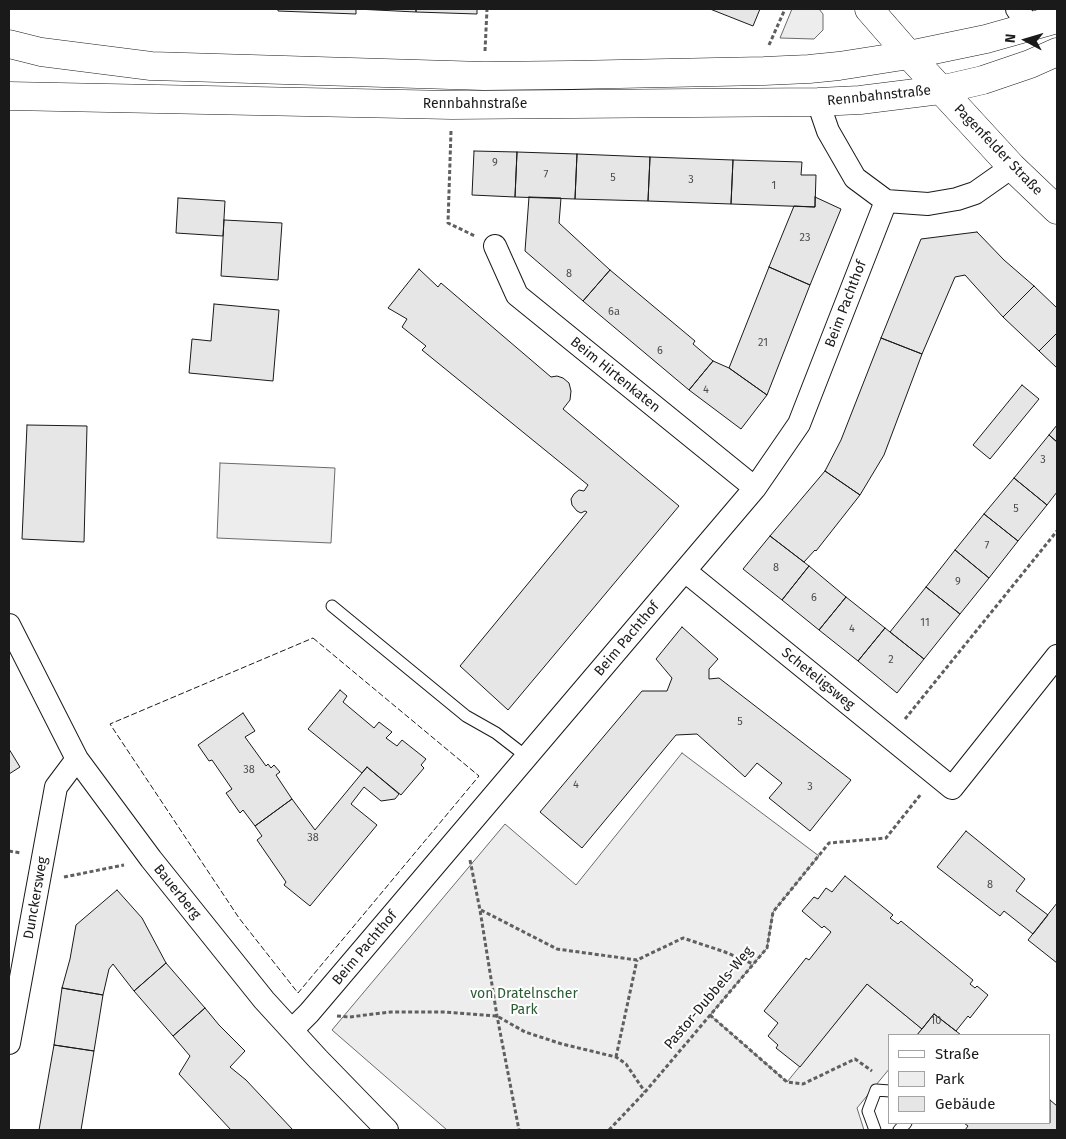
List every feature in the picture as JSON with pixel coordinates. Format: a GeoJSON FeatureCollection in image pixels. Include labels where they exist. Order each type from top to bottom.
{"type":"FeatureCollection","features":[{"type":"Feature","properties":{"kind":"main road","name":"Pagenfelder Straße"},"geometry":{"type":"LineString","coordinates":[[869,9],[909,56],[1012,167],[1057,210]]}},
{"type":"Feature","properties":{"kind":"main road","name":"Rennbahnstraße"},"geometry":{"type":"LineString","coordinates":[[9,44],[41,52],[151,66],[484,76],[571,75],[809,69],[859,64],[909,56],[986,39],[1024,18],[1057,19]]}},
{"type":"Feature","properties":{"kind":"main road","name":"Rennbahnstraße"},"geometry":{"type":"LineString","coordinates":[[9,96],[452,105],[818,102],[860,100],[940,90],[983,80],[1030,64],[1057,52]]}},
{"type":"Feature","properties":{"kind":"street"},"geometry":{"type":"LineString","coordinates":[[818,102],[828,131],[855,178],[886,202],[928,204],[957,199],[975,193],[1012,167]]}},
{"type":"Feature","properties":{"kind":"street","name":"Beim Pachthof"},"geometry":{"type":"LineString","coordinates":[[292,1030],[309,1013],[755,488],[799,424],[886,202]]}},
{"type":"Feature","properties":{"kind":"street","name":"Beim Hirtenkaten"},"geometry":{"type":"LineString","coordinates":[[495,246],[518,295],[755,488]]}},
{"type":"Feature","properties":{"kind":"street","name":"Scheteligsweg"},"geometry":{"type":"LineString","coordinates":[[685,571],[952,788]]}},
{"type":"Feature","properties":{"kind":"street","name":"Bauerberg"},"geometry":{"type":"LineString","coordinates":[[9,625],[77,759],[151,859],[264,1000],[318,1060],[386,1130]]}},
{"type":"Feature","properties":{"kind":"street"},"geometry":{"type":"LineString","coordinates":[[952,788],[1057,656]]}},
{"type":"Feature","properties":{"kind":"street","name":"Dunckersweg"},"geometry":{"type":"LineString","coordinates":[[9,1043],[56,787],[77,759]]}},
{"type":"Feature","properties":{"kind":"lane"},"geometry":{"type":"LineString","coordinates":[[332,606],[466,716],[496,733],[527,757]]}},
{"type":"Feature","properties":{"kind":"lane"},"geometry":{"type":"LineString","coordinates":[[875,1130],[868,1111],[876,1090],[888,1091]]}},
{"type":"Feature","properties":{"kind":"path"},"geometry":{"type":"LineString","coordinates":[[486,28],[487,9]]}},
{"type":"Feature","properties":{"kind":"path"},"geometry":{"type":"LineString","coordinates":[[770,42],[785,9]]}},
{"type":"Feature","properties":{"kind":"path"},"geometry":{"type":"LineString","coordinates":[[452,105],[448,223],[495,246]]}},
{"type":"Feature","properties":{"kind":"path"},"geometry":{"type":"LineString","coordinates":[[890,738],[1057,531]]}},
{"type":"Feature","properties":{"kind":"path","name":"Pastor-Dubbels-Weg"},"geometry":{"type":"LineString","coordinates":[[609,1130],[644,1092],[767,948],[774,912],[829,843],[886,838],[922,793],[952,788]]}},
{"type":"Feature","properties":{"kind":"path"},"geometry":{"type":"LineString","coordinates":[[464,831],[519,1130]]}},
{"type":"Feature","properties":{"kind":"path"},"geometry":{"type":"LineString","coordinates":[[39,882],[151,859]]}},
{"type":"Feature","properties":{"kind":"path"},"geometry":{"type":"LineString","coordinates":[[480,910],[557,949],[637,960],[683,938],[753,964]]}},
{"type":"Feature","properties":{"kind":"path"},"geometry":{"type":"LineString","coordinates":[[616,1057],[637,960]]}},
{"type":"Feature","properties":{"kind":"path"},"geometry":{"type":"LineString","coordinates":[[309,1013],[349,1017],[391,1012],[445,1012],[497,1016],[524,1032],[562,1044],[616,1057],[626,1064],[644,1092]]}},
{"type":"Feature","properties":{"kind":"path"},"geometry":{"type":"LineString","coordinates":[[710,1015],[787,1082],[803,1084],[856,1059],[876,1074]]}},
{"type":"Feature","properties":{"kind":"green space"},"geometry":{"type":"Polygon","coordinates":[[[792,9],[819,9],[823,14],[823,30],[814,39],[780,38],[792,9]]]}},
{"type":"Feature","properties":{"kind":"green space"},"geometry":{"type":"Polygon","coordinates":[[[220,463],[335,468],[331,543],[217,538],[220,463]]]}},
{"type":"Feature","properties":{"kind":"green space","name":"von Dratelnscher Park"},"geometry":{"type":"Polygon","coordinates":[[[682,753],[819,856],[773,912],[767,948],[710,1015],[787,1082],[867,984],[922,1029],[918,1034],[888,1034],[888,1070],[857,1108],[864,1130],[447,1130],[332,1030],[505,824],[576,885],[682,753]]]}},
{"type":"Feature","properties":{"kind":"building"},"geometry":{"type":"Polygon","coordinates":[[[278,9],[356,9],[356,14],[278,11],[278,9]]]}},
{"type":"Feature","properties":{"kind":"building"},"geometry":{"type":"Polygon","coordinates":[[[356,9],[416,9],[416,12],[356,9]]]}},
{"type":"Feature","properties":{"kind":"building"},"geometry":{"type":"Polygon","coordinates":[[[416,9],[477,9],[477,14],[416,12],[416,9]]]}},
{"type":"Feature","properties":{"kind":"building"},"geometry":{"type":"Polygon","coordinates":[[[710,9],[760,9],[753,26],[710,9]]]}},
{"type":"Feature","properties":{"kind":"building"},"geometry":{"type":"Polygon","coordinates":[[[474,151],[517,152],[515,197],[472,195],[474,151]]]}},
{"type":"Feature","properties":{"kind":"building"},"geometry":{"type":"Polygon","coordinates":[[[517,152],[577,154],[575,199],[515,197],[517,152]]]}},
{"type":"Feature","properties":{"kind":"building"},"geometry":{"type":"Polygon","coordinates":[[[577,154],[650,157],[648,201],[575,199],[577,154]]]}},
{"type":"Feature","properties":{"kind":"building"},"geometry":{"type":"Polygon","coordinates":[[[650,157],[733,160],[731,204],[648,201],[650,157]]]}},
{"type":"Feature","properties":{"kind":"building"},"geometry":{"type":"Polygon","coordinates":[[[733,160],[802,162],[801,175],[816,175],[815,207],[731,204],[733,160]]]}},
{"type":"Feature","properties":{"kind":"building"},"geometry":{"type":"Polygon","coordinates":[[[529,197],[561,198],[559,223],[610,270],[583,301],[525,251],[529,197]]]}},
{"type":"Feature","properties":{"kind":"building"},"geometry":{"type":"Polygon","coordinates":[[[815,197],[841,209],[810,285],[769,267],[794,206],[815,207],[815,197]]]}},
{"type":"Feature","properties":{"kind":"building"},"geometry":{"type":"Polygon","coordinates":[[[178,198],[225,201],[223,236],[176,233],[178,198]]]}},
{"type":"Feature","properties":{"kind":"building"},"geometry":{"type":"Polygon","coordinates":[[[224,220],[282,223],[278,280],[221,276],[224,220]]]}},
{"type":"Feature","properties":{"kind":"building"},"geometry":{"type":"Polygon","coordinates":[[[977,232],[1004,260],[1034,286],[1003,317],[965,275],[955,277],[922,354],[881,338],[921,239],[977,232]]]}},
{"type":"Feature","properties":{"kind":"building"},"geometry":{"type":"Polygon","coordinates":[[[769,267],[810,285],[767,395],[729,368],[769,267]]]}},
{"type":"Feature","properties":{"kind":"building"},"geometry":{"type":"Polygon","coordinates":[[[419,269],[438,287],[441,283],[551,377],[563,378],[569,383],[571,391],[570,400],[563,409],[679,506],[508,710],[460,666],[587,512],[581,513],[577,511],[572,505],[571,499],[579,490],[584,491],[588,485],[422,350],[426,346],[402,327],[407,319],[388,308],[419,269]]]}},
{"type":"Feature","properties":{"kind":"building"},"geometry":{"type":"Polygon","coordinates":[[[610,270],[695,341],[693,344],[713,361],[689,390],[583,301],[610,270]]]}},
{"type":"Feature","properties":{"kind":"building"},"geometry":{"type":"Polygon","coordinates":[[[1034,286],[1057,308],[1057,333],[1039,351],[1003,317],[1034,286]]]}},
{"type":"Feature","properties":{"kind":"building"},"geometry":{"type":"Polygon","coordinates":[[[214,304],[279,310],[273,381],[189,373],[192,339],[211,341],[214,304]]]}},
{"type":"Feature","properties":{"kind":"building"},"geometry":{"type":"Polygon","coordinates":[[[1057,333],[1057,368],[1039,351],[1057,333]]]}},
{"type":"Feature","properties":{"kind":"building"},"geometry":{"type":"Polygon","coordinates":[[[881,338],[922,354],[884,455],[860,495],[825,471],[841,440],[881,338]]]}},
{"type":"Feature","properties":{"kind":"building"},"geometry":{"type":"Polygon","coordinates":[[[713,361],[729,368],[767,395],[741,429],[689,390],[713,361]]]}},
{"type":"Feature","properties":{"kind":"building"},"geometry":{"type":"Polygon","coordinates":[[[1022,385],[1039,399],[990,459],[973,445],[1022,385]]]}},
{"type":"Feature","properties":{"kind":"building"},"geometry":{"type":"Polygon","coordinates":[[[27,425],[87,426],[84,542],[22,539],[27,425]]]}},
{"type":"Feature","properties":{"kind":"building"},"geometry":{"type":"Polygon","coordinates":[[[1057,425],[1057,442],[1049,435],[1057,425]]]}},
{"type":"Feature","properties":{"kind":"building"},"geometry":{"type":"Polygon","coordinates":[[[1049,435],[1057,442],[1057,492],[1047,505],[1014,478],[1049,435]]]}},
{"type":"Feature","properties":{"kind":"building"},"geometry":{"type":"Polygon","coordinates":[[[825,471],[860,495],[816,551],[804,562],[770,536],[825,471]]]}},
{"type":"Feature","properties":{"kind":"building"},"geometry":{"type":"Polygon","coordinates":[[[1014,478],[1047,505],[1018,541],[984,514],[1014,478]]]}},
{"type":"Feature","properties":{"kind":"building"},"geometry":{"type":"Polygon","coordinates":[[[984,514],[1018,541],[989,578],[955,550],[984,514]]]}},
{"type":"Feature","properties":{"kind":"building"},"geometry":{"type":"Polygon","coordinates":[[[770,536],[809,566],[782,600],[743,569],[770,536]]]}},
{"type":"Feature","properties":{"kind":"building"},"geometry":{"type":"Polygon","coordinates":[[[955,550],[989,578],[960,614],[926,587],[955,550]]]}},
{"type":"Feature","properties":{"kind":"building"},"geometry":{"type":"Polygon","coordinates":[[[809,566],[846,597],[819,630],[782,600],[809,566]]]}},
{"type":"Feature","properties":{"kind":"building"},"geometry":{"type":"Polygon","coordinates":[[[926,587],[960,614],[924,659],[890,632],[926,587]]]}},
{"type":"Feature","properties":{"kind":"building"},"geometry":{"type":"Polygon","coordinates":[[[846,597],[885,628],[858,661],[819,630],[846,597]]]}},
{"type":"Feature","properties":{"kind":"building"},"geometry":{"type":"Polygon","coordinates":[[[682,627],[718,659],[709,669],[709,679],[719,678],[851,780],[810,831],[769,798],[782,783],[757,763],[745,777],[697,734],[676,735],[582,848],[540,812],[642,691],[667,691],[672,678],[656,659],[682,627]]]}},
{"type":"Feature","properties":{"kind":"building"},"geometry":{"type":"Polygon","coordinates":[[[885,628],[924,659],[897,693],[858,661],[885,628]]]}},
{"type":"Feature","properties":{"kind":"building"},"geometry":{"type":"Polygon","coordinates":[[[340,690],[347,696],[343,702],[374,728],[379,722],[392,732],[386,738],[397,746],[402,740],[426,759],[421,765],[424,768],[401,795],[367,767],[362,773],[308,729],[340,690]]]}},
{"type":"Feature","properties":{"kind":"building"},"geometry":{"type":"Polygon","coordinates":[[[243,713],[255,731],[245,737],[266,766],[268,764],[271,768],[274,765],[280,772],[276,775],[292,799],[255,826],[243,810],[240,813],[226,793],[232,789],[212,760],[209,761],[198,745],[243,713]]]}},
{"type":"Feature","properties":{"kind":"building"},"geometry":{"type":"Polygon","coordinates":[[[9,749],[20,767],[9,774],[9,749]]]}},
{"type":"Feature","properties":{"kind":"building"},"geometry":{"type":"Polygon","coordinates":[[[367,767],[399,794],[395,799],[381,801],[364,787],[351,804],[377,825],[310,906],[284,885],[286,882],[257,840],[262,836],[255,826],[292,799],[315,830],[367,767]]]}},
{"type":"Feature","properties":{"kind":"building"},"geometry":{"type":"Polygon","coordinates":[[[966,831],[1025,879],[1016,891],[1048,915],[1033,934],[1004,911],[1000,916],[937,867],[966,831]]]}},
{"type":"Feature","properties":{"kind":"building"},"geometry":{"type":"Polygon","coordinates":[[[845,876],[893,915],[890,918],[898,924],[901,921],[973,980],[970,984],[975,988],[977,986],[988,995],[970,1018],[968,1016],[956,1031],[934,1014],[922,1029],[867,984],[800,1067],[776,1048],[778,1045],[768,1036],[778,1023],[764,1011],[806,958],[809,960],[831,932],[824,926],[822,928],[802,911],[814,897],[818,899],[826,888],[832,892],[845,876]]]}},
{"type":"Feature","properties":{"kind":"building"},"geometry":{"type":"Polygon","coordinates":[[[117,890],[142,918],[166,963],[134,991],[113,964],[109,969],[103,995],[62,988],[70,959],[76,925],[117,890]]]}},
{"type":"Feature","properties":{"kind":"building"},"geometry":{"type":"Polygon","coordinates":[[[1057,903],[1057,963],[1028,940],[1057,903]]]}},
{"type":"Feature","properties":{"kind":"building"},"geometry":{"type":"Polygon","coordinates":[[[166,963],[205,1008],[173,1036],[134,991],[166,963]]]}},
{"type":"Feature","properties":{"kind":"building"},"geometry":{"type":"Polygon","coordinates":[[[62,988],[103,995],[94,1051],[54,1045],[62,988]]]}},
{"type":"Feature","properties":{"kind":"building"},"geometry":{"type":"Polygon","coordinates":[[[205,1008],[245,1051],[230,1067],[246,1080],[293,1130],[231,1130],[179,1074],[190,1056],[173,1036],[205,1008]]]}},
{"type":"Feature","properties":{"kind":"building"},"geometry":{"type":"Polygon","coordinates":[[[934,1014],[960,1034],[918,1034],[934,1014]]]}},
{"type":"Feature","properties":{"kind":"building"},"geometry":{"type":"Polygon","coordinates":[[[54,1045],[94,1051],[81,1130],[39,1130],[54,1045]]]}},
{"type":"Feature","properties":{"kind":"building"},"geometry":{"type":"Polygon","coordinates":[[[1051,1101],[1057,1106],[1057,1130],[965,1130],[968,1126],[965,1124],[1051,1124],[1051,1101]]]}},
{"type":"Feature","properties":{"kind":"fence"},"geometry":{"type":"LineString","coordinates":[[313,638],[479,776],[298,993],[239,918],[110,724],[313,638]]}}]}
